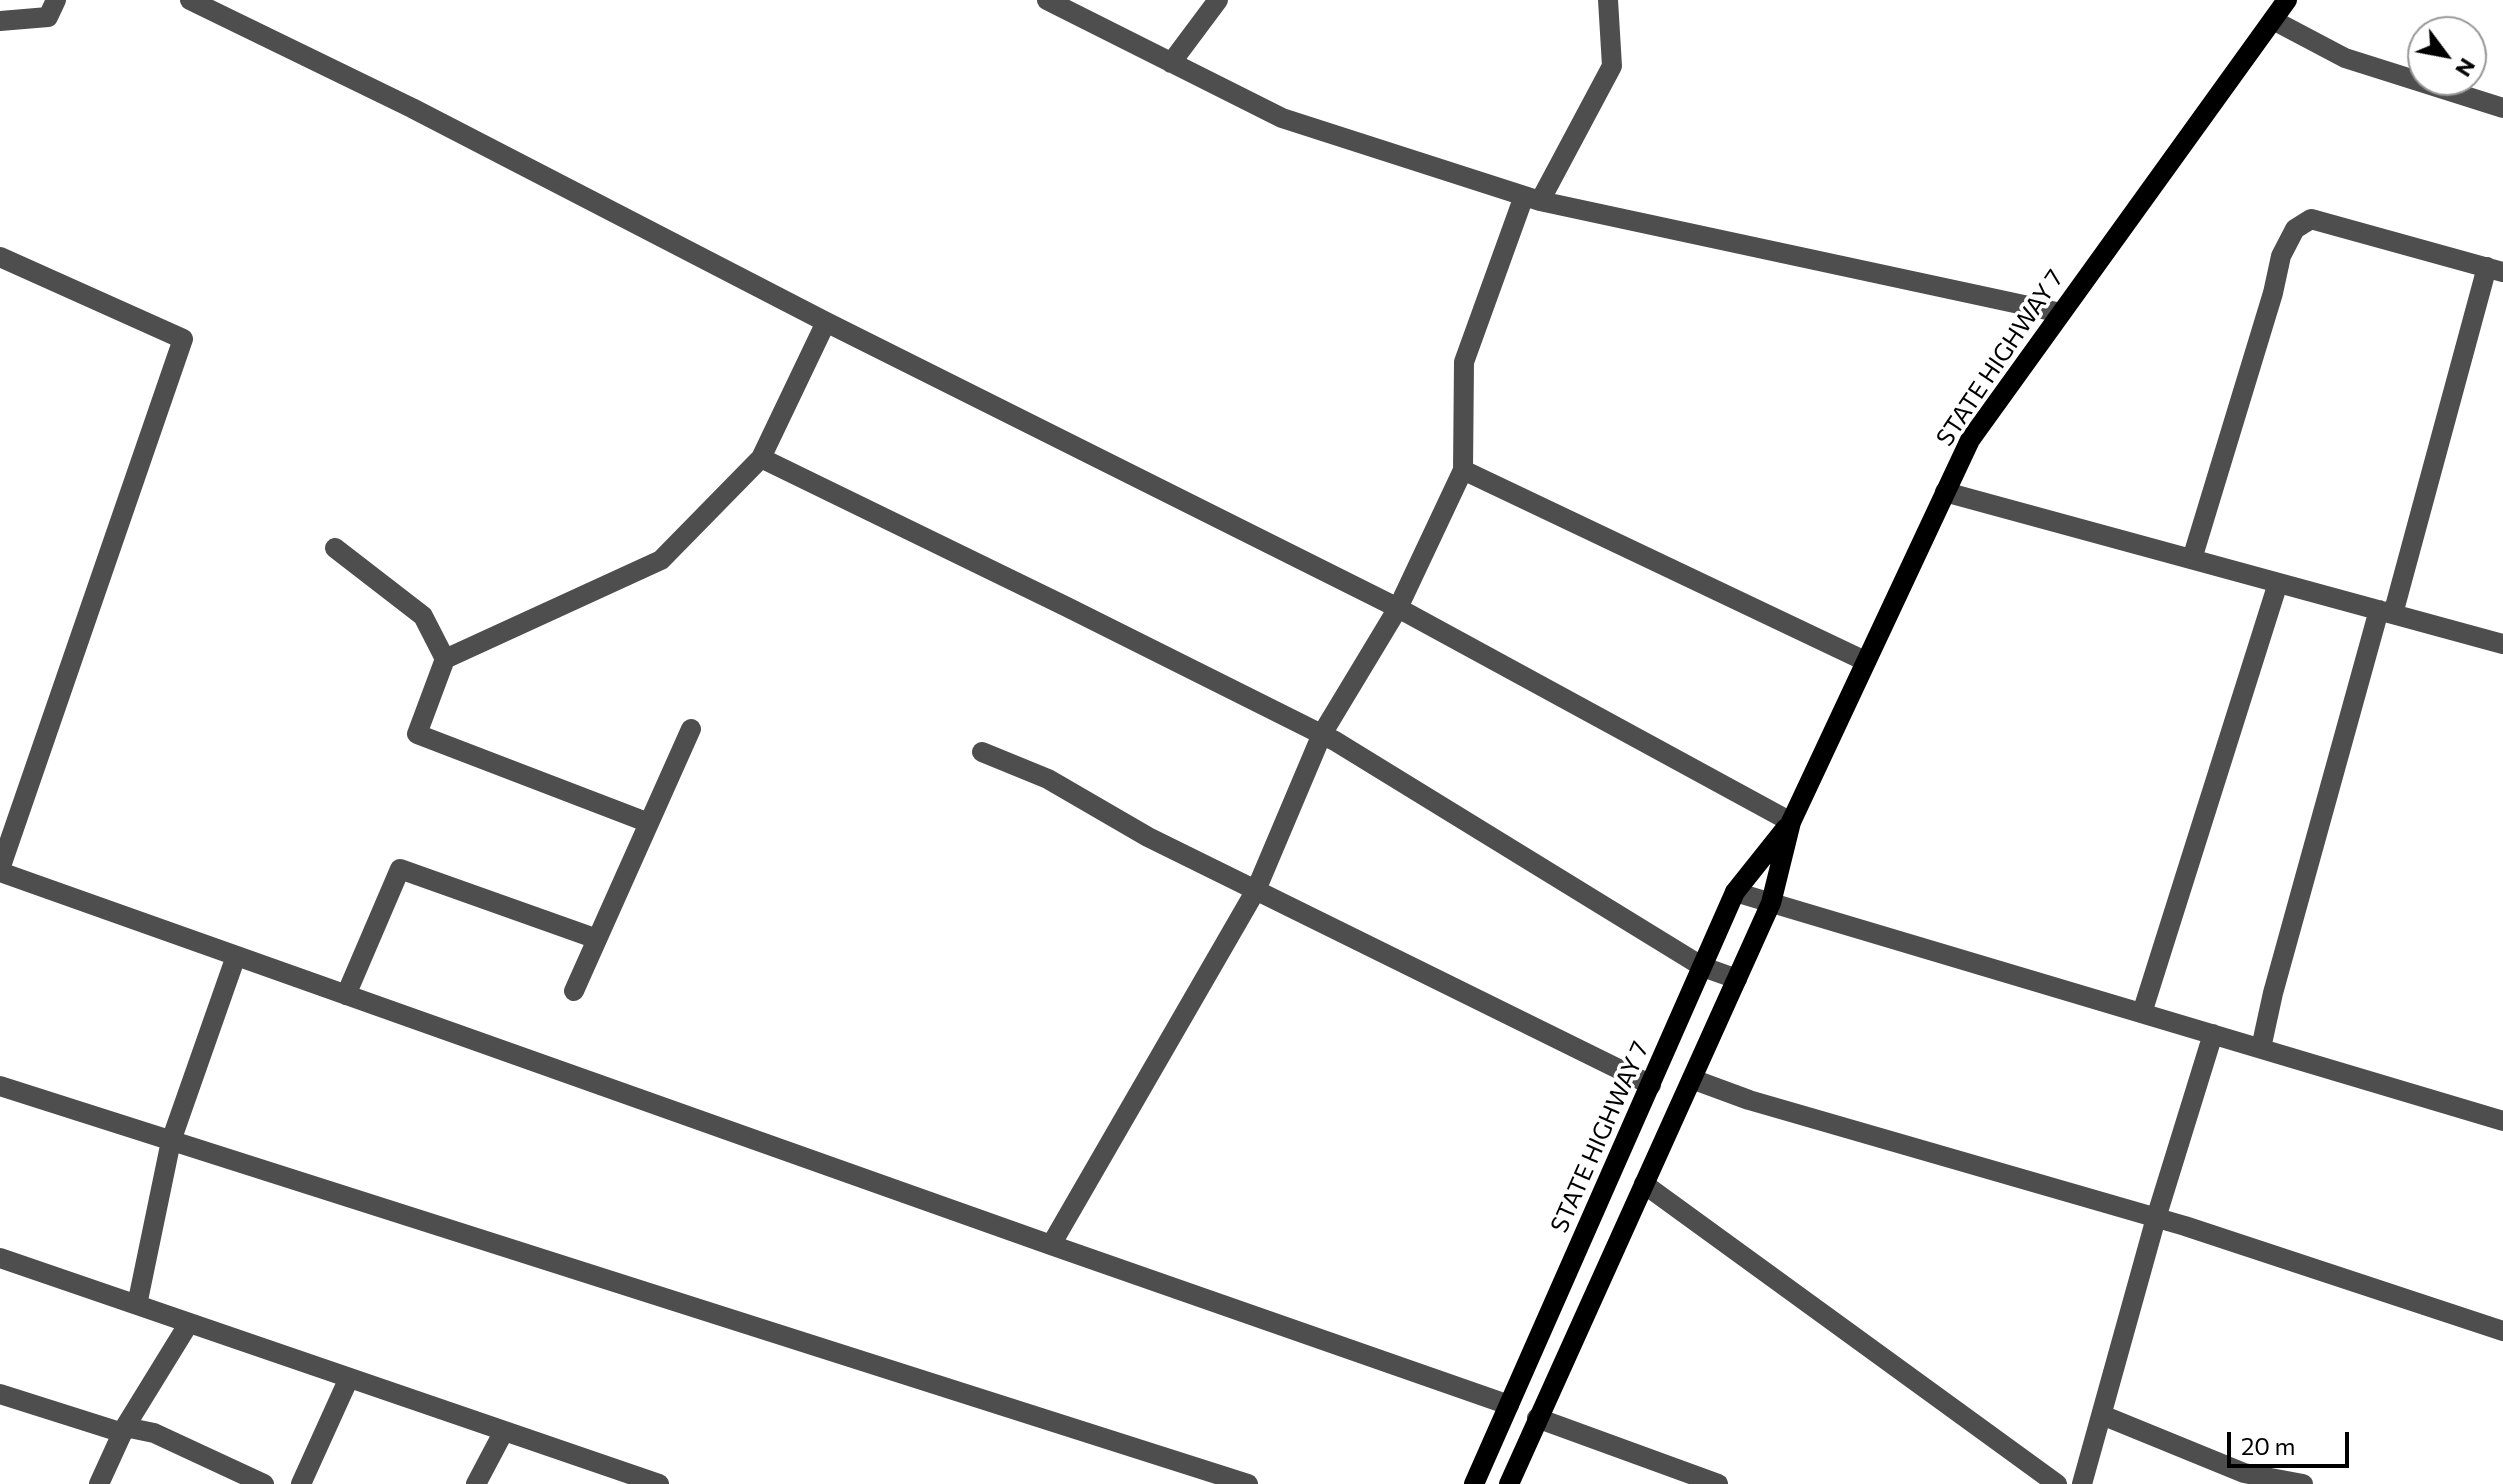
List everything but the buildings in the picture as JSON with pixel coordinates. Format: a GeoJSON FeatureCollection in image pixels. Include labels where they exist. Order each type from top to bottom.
{"type":"FeatureCollection","features":[{"type":"Feature","properties":{"kind":"main road","name":"STATE HIGHWAY 7"},"geometry":{"type":"LineString","coordinates":[[1509,1484],[1771,903],[1791,822],[1970,440],[2287,0]]}},
{"type":"Feature","properties":{"kind":"main road","name":"STATE HIGHWAY 7"},"geometry":{"type":"LineString","coordinates":[[1474,1484],[1735,892],[1791,822]]}},
{"type":"Feature","properties":{"kind":"street"},"geometry":{"type":"LineString","coordinates":[[0,21],[48,17],[56,0]]}},
{"type":"Feature","properties":{"kind":"street"},"geometry":{"type":"LineString","coordinates":[[190,0],[412,108],[826,322],[1398,608],[1791,822]]}},
{"type":"Feature","properties":{"kind":"street"},"geometry":{"type":"LineString","coordinates":[[1047,0],[1282,118],[1532,198],[2061,313]]}},
{"type":"Feature","properties":{"kind":"street"},"geometry":{"type":"LineString","coordinates":[[1171,63],[1218,0]]}},
{"type":"Feature","properties":{"kind":"street"},"geometry":{"type":"LineString","coordinates":[[1051,1245],[1256,890],[1322,734],[1398,608],[1463,470],[1464,362],[1532,198],[1612,66],[1608,0]]}},
{"type":"Feature","properties":{"kind":"street"},"geometry":{"type":"LineString","coordinates":[[2273,20],[2345,58],[2503,108]]}},
{"type":"Feature","properties":{"kind":"street"},"geometry":{"type":"LineString","coordinates":[[2192,559],[2273,293],[2281,256],[2295,229],[2311,219],[2495,269],[2386,612],[2273,993],[2261,1048]]}},
{"type":"Feature","properties":{"kind":"street"},"geometry":{"type":"LineString","coordinates":[[0,257],[183,339],[0,871],[1509,1405]]}},
{"type":"Feature","properties":{"kind":"street"},"geometry":{"type":"LineString","coordinates":[[649,823],[417,734],[445,659],[661,560],[761,458],[826,322]]}},
{"type":"Feature","properties":{"kind":"street"},"geometry":{"type":"LineString","coordinates":[[761,458],[1322,734],[1703,967],[1737,979]]}},
{"type":"Feature","properties":{"kind":"street"},"geometry":{"type":"LineString","coordinates":[[1463,470],[1865,661]]}},
{"type":"Feature","properties":{"kind":"street"},"geometry":{"type":"LineString","coordinates":[[1945,492],[2503,644]]}},
{"type":"Feature","properties":{"kind":"street"},"geometry":{"type":"LineString","coordinates":[[335,548],[423,616],[445,659]]}},
{"type":"Feature","properties":{"kind":"street"},"geometry":{"type":"LineString","coordinates":[[2142,1013],[2278,583]]}},
{"type":"Feature","properties":{"kind":"street"},"geometry":{"type":"LineString","coordinates":[[574,991],[691,729]]}},
{"type":"Feature","properties":{"kind":"street"},"geometry":{"type":"LineString","coordinates":[[982,752],[1048,779],[1148,837],[1651,1085]]}},
{"type":"Feature","properties":{"kind":"street"},"geometry":{"type":"LineString","coordinates":[[346,995],[400,869],[597,939]]}},
{"type":"Feature","properties":{"kind":"street"},"geometry":{"type":"LineString","coordinates":[[1735,892],[2503,1121]]}},
{"type":"Feature","properties":{"kind":"street"},"geometry":{"type":"LineString","coordinates":[[137,1305],[171,1141],[236,956]]}},
{"type":"Feature","properties":{"kind":"street"},"geometry":{"type":"LineString","coordinates":[[2082,1484],[2156,1218],[2213,1034]]}},
{"type":"Feature","properties":{"kind":"street"},"geometry":{"type":"LineString","coordinates":[[1692,1079],[1749,1100],[2156,1218],[2503,1331]]}},
{"type":"Feature","properties":{"kind":"street"},"geometry":{"type":"LineString","coordinates":[[0,1086],[1248,1484]]}},
{"type":"Feature","properties":{"kind":"street"},"geometry":{"type":"LineString","coordinates":[[1644,1184],[2057,1484]]}},
{"type":"Feature","properties":{"kind":"street"},"geometry":{"type":"LineString","coordinates":[[1,1261],[659,1484]]}},
{"type":"Feature","properties":{"kind":"street"},"geometry":{"type":"LineString","coordinates":[[99,1484],[124,1430],[189,1323]]}},
{"type":"Feature","properties":{"kind":"street"},"geometry":{"type":"LineString","coordinates":[[301,1484],[349,1378]]}},
{"type":"Feature","properties":{"kind":"street"},"geometry":{"type":"LineString","coordinates":[[0,1394],[124,1430],[154,1433],[264,1484]]}},
{"type":"Feature","properties":{"kind":"street"},"geometry":{"type":"LineString","coordinates":[[2102,1415],[2244,1473],[2303,1484]]}},
{"type":"Feature","properties":{"kind":"street"},"geometry":{"type":"LineString","coordinates":[[1537,1418],[1718,1484]]}},
{"type":"Feature","properties":{"kind":"street"},"geometry":{"type":"LineString","coordinates":[[476,1484],[504,1431]]}}]}
